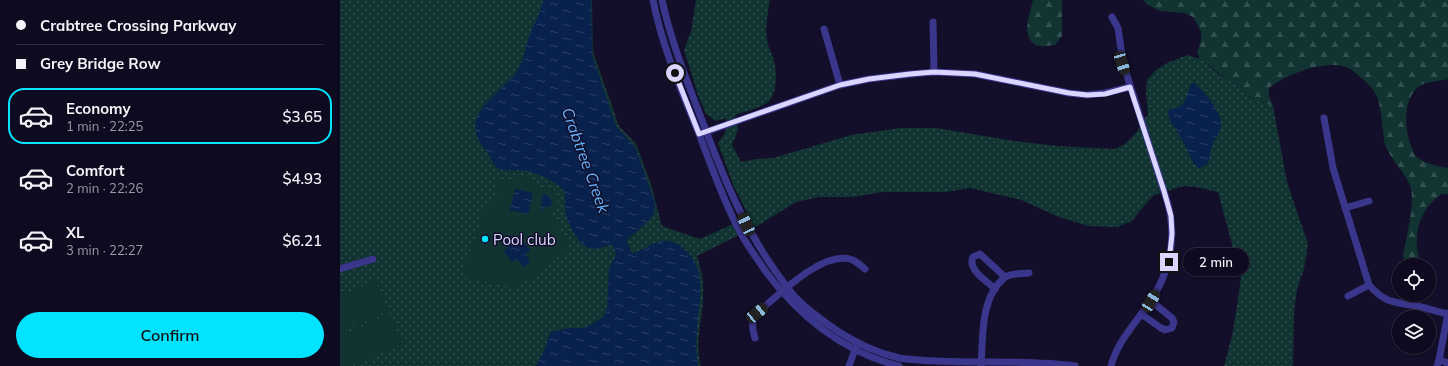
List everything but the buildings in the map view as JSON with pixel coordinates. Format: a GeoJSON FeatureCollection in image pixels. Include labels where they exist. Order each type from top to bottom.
{"type":"FeatureCollection","features":[{"type":"Feature","properties":{"kind":"street"},"geometry":{"type":"LineString","coordinates":[[653,0],[662,38],[670,61],[722,194],[738,228],[754,255],[815,324],[839,342],[889,356],[920,362],[981,365],[1042,363],[1075,366]]}},
{"type":"Feature","properties":{"kind":"street"},"geometry":{"type":"LineString","coordinates":[[662,0],[667,25],[676,53],[728,186],[758,246],[785,290]]}},
{"type":"Feature","properties":{"kind":"street"},"geometry":{"type":"LineString","coordinates":[[1111,366],[1123,339],[1151,301],[1161,283],[1169,262],[1172,244],[1171,216],[1120,54],[1118,28],[1112,17]]}},
{"type":"Feature","properties":{"kind":"street"},"geometry":{"type":"LineString","coordinates":[[933,22],[934,72]]}},
{"type":"Feature","properties":{"kind":"street"},"geometry":{"type":"LineString","coordinates":[[824,29],[840,85]]}},
{"type":"Feature","properties":{"kind":"street"},"geometry":{"type":"LineString","coordinates":[[699,134],[840,85],[869,79],[934,72],[960,73],[989,76],[1078,95],[1096,95],[1130,87]]}},
{"type":"Feature","properties":{"kind":"street"},"geometry":{"type":"LineString","coordinates":[[1324,118],[1333,168],[1369,285],[1380,296],[1391,302],[1419,306],[1448,314],[1438,363],[1448,363]]}},
{"type":"Feature","properties":{"kind":"street"},"geometry":{"type":"LineString","coordinates":[[1345,208],[1369,201]]}},
{"type":"Feature","properties":{"kind":"street"},"geometry":{"type":"LineString","coordinates":[[995,289],[972,268],[971,262],[973,257],[980,254],[1005,277]]}},
{"type":"Feature","properties":{"kind":"street"},"geometry":{"type":"LineString","coordinates":[[340,269],[373,259]]}},
{"type":"Feature","properties":{"kind":"street"},"geometry":{"type":"LineString","coordinates":[[755,338],[752,326],[753,319],[757,313],[808,270],[830,261],[850,260],[854,261],[865,269]]}},
{"type":"Feature","properties":{"kind":"street"},"geometry":{"type":"LineString","coordinates":[[981,365],[986,309],[995,289],[1005,277],[1013,274],[1029,273]]}},
{"type":"Feature","properties":{"kind":"street"},"geometry":{"type":"LineString","coordinates":[[1348,296],[1369,285]]}},
{"type":"Feature","properties":{"kind":"street"},"geometry":{"type":"LineString","coordinates":[[1141,314],[1165,330],[1172,328],[1174,322],[1172,318],[1151,301]]}},
{"type":"Feature","properties":{"kind":"street"},"geometry":{"type":"LineString","coordinates":[[849,366],[856,347]]}},
{"type":"Feature","properties":{"kind":"street"},"geometry":{"type":"LineString","coordinates":[[856,347],[872,357],[899,366]]}},
{"type":"Feature","properties":{"kind":"green space"},"geometry":{"type":"Polygon","coordinates":[[[340,0],[592,0],[593,52],[619,126],[636,144],[651,184],[662,226],[700,239],[749,217],[732,182],[718,143],[726,131],[726,118],[716,121],[706,114],[699,98],[684,50],[691,31],[696,0],[770,0],[766,35],[775,65],[775,87],[770,100],[767,103],[735,115],[738,130],[732,145],[741,162],[773,158],[851,135],[901,128],[936,128],[1014,141],[1057,146],[1115,149],[1125,144],[1136,133],[1148,114],[1146,93],[1147,80],[1156,70],[1169,62],[1188,55],[1200,59],[1220,75],[1241,87],[1249,97],[1273,106],[1287,182],[1308,244],[1304,269],[1297,289],[1294,312],[1293,366],[1224,366],[1233,332],[1241,278],[1218,192],[1184,186],[1154,195],[1132,221],[1117,227],[1088,226],[1059,217],[1021,200],[970,188],[946,192],[882,192],[853,197],[819,197],[796,202],[757,226],[697,256],[703,285],[703,304],[698,349],[701,366],[340,366],[340,0]]]}},
{"type":"Feature","properties":{"kind":"green space"},"geometry":{"type":"Polygon","coordinates":[[[1033,0],[1062,0],[1062,36],[1055,45],[1039,46],[1033,43],[1029,38],[1027,26],[1033,0]]]}},
{"type":"Feature","properties":{"kind":"green space"},"geometry":{"type":"Polygon","coordinates":[[[1143,0],[1448,0],[1448,79],[1426,83],[1415,90],[1410,97],[1406,114],[1407,132],[1415,155],[1427,163],[1448,168],[1448,194],[1442,194],[1430,204],[1419,224],[1417,239],[1418,258],[1403,258],[1411,209],[1411,190],[1407,179],[1386,148],[1379,102],[1374,91],[1366,82],[1349,68],[1340,65],[1319,66],[1296,73],[1269,88],[1269,96],[1273,106],[1249,97],[1241,87],[1221,75],[1200,59],[1197,53],[1201,40],[1201,31],[1193,17],[1184,13],[1160,11],[1148,5],[1143,0]]]}},
{"type":"Feature","properties":{"kind":"green space"},"geometry":{"type":"Polygon","coordinates":[[[526,177],[535,182],[538,187],[556,190],[555,193],[558,196],[558,203],[555,210],[551,212],[551,214],[564,235],[563,238],[568,242],[568,252],[565,251],[564,255],[560,254],[560,258],[556,257],[556,261],[552,261],[552,265],[548,264],[536,276],[513,288],[510,284],[507,287],[504,283],[501,285],[462,277],[466,259],[469,255],[472,243],[475,243],[484,202],[493,204],[495,197],[500,198],[501,193],[494,191],[497,178],[512,181],[516,178],[526,177]]]}},
{"type":"Feature","properties":{"kind":"green space"},"geometry":{"type":"Polygon","coordinates":[[[376,280],[389,311],[340,332],[340,296],[376,280]]]}},
{"type":"Feature","properties":{"kind":"green space"},"geometry":{"type":"Polygon","coordinates":[[[390,314],[403,344],[352,366],[340,366],[340,336],[390,314]]]}},
{"type":"Feature","properties":{"kind":"water","name":"Crabtree Creek"},"geometry":{"type":"Polygon","coordinates":[[[543,0],[591,0],[592,55],[616,126],[635,147],[655,203],[654,213],[650,219],[628,239],[627,242],[632,253],[659,242],[671,242],[683,248],[697,266],[700,276],[700,297],[696,338],[698,366],[536,366],[545,349],[551,332],[569,328],[583,328],[589,326],[604,316],[607,308],[609,268],[616,255],[613,245],[592,249],[582,244],[567,219],[565,194],[559,186],[542,176],[530,172],[498,168],[478,138],[476,126],[478,116],[483,107],[517,71],[523,59],[529,37],[541,10],[543,0]]]}},
{"type":"Feature","properties":{"kind":"water"},"geometry":{"type":"Polygon","coordinates":[[[1193,83],[1212,102],[1221,121],[1221,126],[1213,143],[1208,162],[1199,168],[1194,164],[1184,143],[1169,118],[1168,112],[1170,109],[1179,107],[1185,101],[1191,84],[1193,83]]]}},
{"type":"Feature","properties":{"kind":"water"},"geometry":{"type":"Polygon","coordinates":[[[515,189],[533,193],[528,214],[510,210],[515,189]]]}},
{"type":"Feature","properties":{"kind":"water"},"geometry":{"type":"Polygon","coordinates":[[[545,194],[552,202],[551,206],[545,207],[543,210],[541,208],[543,200],[542,195],[545,194]]]}},
{"type":"Feature","properties":{"kind":"water"},"geometry":{"type":"Polygon","coordinates":[[[512,235],[517,236],[515,239],[517,242],[522,239],[530,250],[525,254],[530,262],[523,267],[517,259],[512,262],[504,251],[509,247],[508,245],[503,245],[504,241],[507,237],[512,235]]]}},
{"type":"Feature","properties":{"kind":"place","name":"Pool club"},"geometry":{"type":"Point","coordinates":[485,239]}},
{"type":"Feature","properties":{"kind":"route"},"geometry":{"type":"LineString","coordinates":[[675,73],[699,134],[840,85],[869,79],[910,74],[934,72],[975,74],[1078,95],[1105,94],[1130,87],[1171,216],[1172,234],[1169,262]]}}]}
